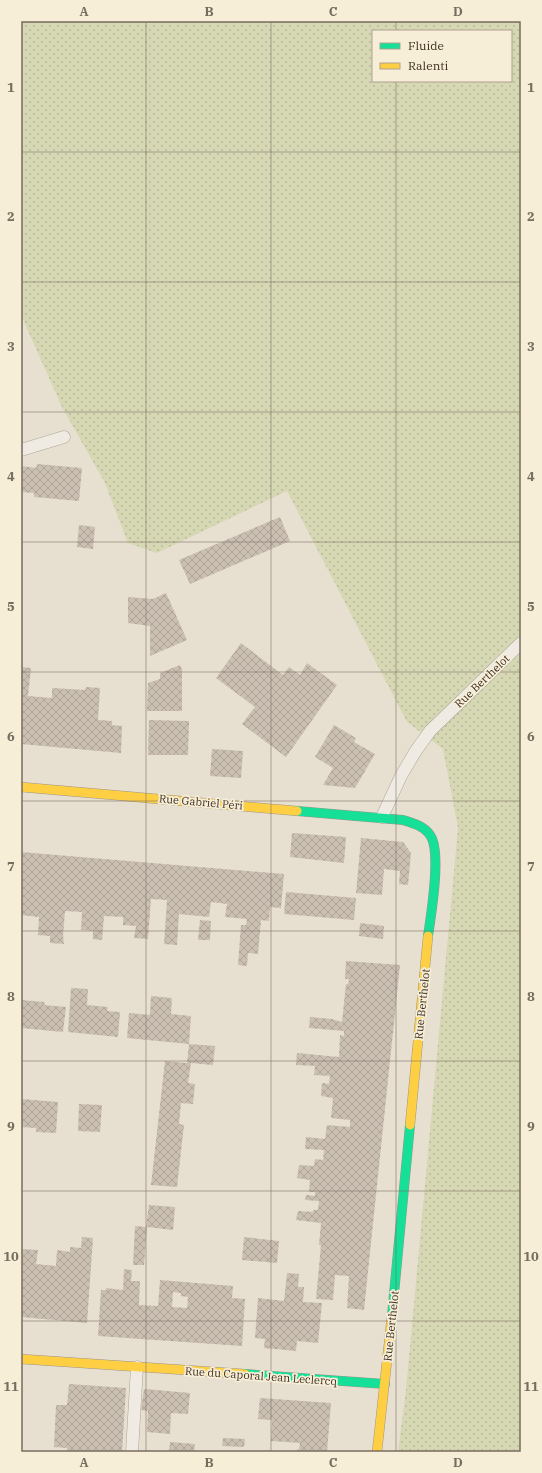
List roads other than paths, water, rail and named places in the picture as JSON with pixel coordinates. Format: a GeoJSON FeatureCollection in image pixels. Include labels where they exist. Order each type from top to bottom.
{"type":"FeatureCollection","features":[{"type":"Feature","properties":{"kind":"street","name":"Rue Gabriel Péri"},"geometry":{"type":"LineString","coordinates":[[21,787],[382,817]]}},
{"type":"Feature","properties":{"kind":"street","name":"Rue Berthelot"},"geometry":{"type":"LineString","coordinates":[[377,1452],[385,1384],[436,852],[433,840],[426,830],[417,823],[382,817]]}},
{"type":"Feature","properties":{"kind":"street","name":"Rue du Caporal Jean Leclercq"},"geometry":{"type":"LineString","coordinates":[[21,1359],[385,1384]]}},
{"type":"Feature","properties":{"kind":"lane"},"geometry":{"type":"LineString","coordinates":[[21,450],[64,437]]}},
{"type":"Feature","properties":{"kind":"lane","name":"Rue Berthelot"},"geometry":{"type":"LineString","coordinates":[[382,817],[401,776],[415,752],[430,731],[521,643]]}},
{"type":"Feature","properties":{"kind":"lane"},"geometry":{"type":"LineString","coordinates":[[132,1452],[136,1368]]}}]}
